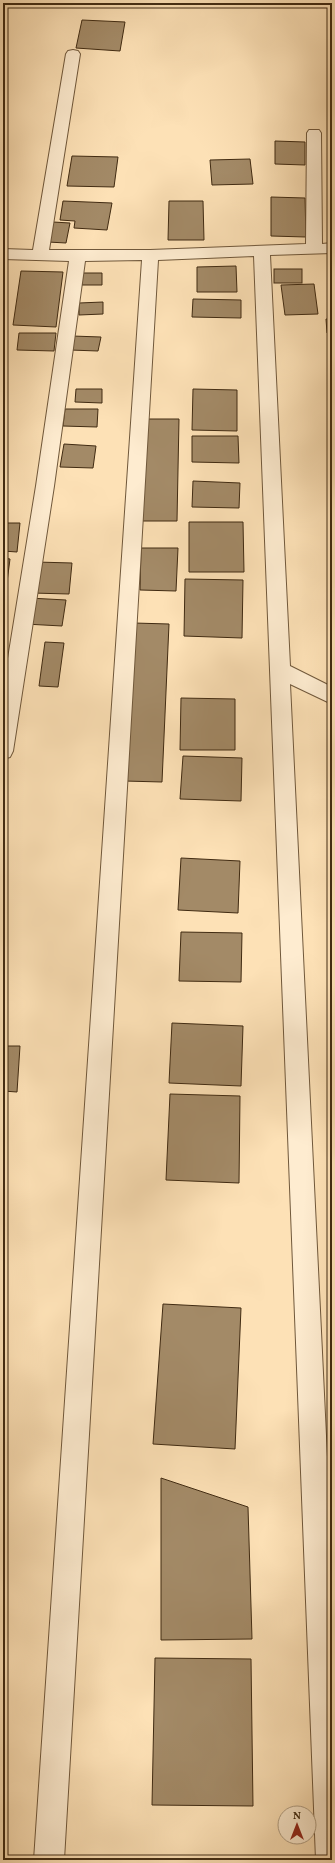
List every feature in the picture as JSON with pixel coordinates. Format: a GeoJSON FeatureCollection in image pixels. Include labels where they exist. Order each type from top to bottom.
{"type":"FeatureCollection","features":[{"type":"Feature","properties":{"kind":"street"},"geometry":{"type":"LineString","coordinates":[[40,254],[74,54]]}},
{"type":"Feature","properties":{"kind":"street"},"geometry":{"type":"LineString","coordinates":[[314,132],[314,249]]}},
{"type":"Feature","properties":{"kind":"street"},"geometry":{"type":"LineString","coordinates":[[3,254],[78,256],[150,255],[262,252],[332,248]]}},
{"type":"Feature","properties":{"kind":"street"},"geometry":{"type":"LineString","coordinates":[[262,252],[331,1860]]}},
{"type":"Feature","properties":{"kind":"street"},"geometry":{"type":"LineString","coordinates":[[49,1860],[150,255]]}},
{"type":"Feature","properties":{"kind":"street"},"geometry":{"type":"LineString","coordinates":[[3,751],[45,486],[78,256]]}},
{"type":"Feature","properties":{"kind":"street"},"geometry":{"type":"LineString","coordinates":[[280,670],[332,696]]}},
{"type":"Feature","properties":{"kind":"building"},"geometry":{"type":"Polygon","coordinates":[[[82,20],[125,22],[120,51],[76,48],[82,20]]]}},
{"type":"Feature","properties":{"kind":"building"},"geometry":{"type":"Polygon","coordinates":[[[275,141],[305,142],[305,165],[275,164],[275,141]]]}},
{"type":"Feature","properties":{"kind":"building"},"geometry":{"type":"Polygon","coordinates":[[[72,156],[118,157],[114,187],[67,186],[72,156]]]}},
{"type":"Feature","properties":{"kind":"building"},"geometry":{"type":"Polygon","coordinates":[[[250,159],[253,184],[212,185],[210,160],[250,159]]]}},
{"type":"Feature","properties":{"kind":"building"},"geometry":{"type":"Polygon","coordinates":[[[271,197],[305,198],[306,237],[271,236],[271,197]]]}},
{"type":"Feature","properties":{"kind":"building"},"geometry":{"type":"Polygon","coordinates":[[[63,201],[112,203],[107,230],[74,228],[75,221],[60,220],[63,201]]]}},
{"type":"Feature","properties":{"kind":"building"},"geometry":{"type":"Polygon","coordinates":[[[169,201],[203,201],[204,240],[168,240],[169,201]]]}},
{"type":"Feature","properties":{"kind":"building"},"geometry":{"type":"Polygon","coordinates":[[[53,222],[70,223],[66,243],[48,242],[53,222]]]}},
{"type":"Feature","properties":{"kind":"building"},"geometry":{"type":"Polygon","coordinates":[[[236,266],[237,292],[197,292],[197,267],[236,266]]]}},
{"type":"Feature","properties":{"kind":"building"},"geometry":{"type":"Polygon","coordinates":[[[274,269],[302,269],[302,283],[274,283],[274,269]]]}},
{"type":"Feature","properties":{"kind":"building"},"geometry":{"type":"Polygon","coordinates":[[[21,271],[63,272],[56,327],[13,325],[21,271]]]}},
{"type":"Feature","properties":{"kind":"building"},"geometry":{"type":"Polygon","coordinates":[[[83,273],[102,273],[102,285],[82,285],[83,273]]]}},
{"type":"Feature","properties":{"kind":"building"},"geometry":{"type":"Polygon","coordinates":[[[314,284],[318,314],[285,315],[281,285],[314,284]]]}},
{"type":"Feature","properties":{"kind":"building"},"geometry":{"type":"Polygon","coordinates":[[[193,299],[241,300],[241,318],[192,317],[193,299]]]}},
{"type":"Feature","properties":{"kind":"building"},"geometry":{"type":"Polygon","coordinates":[[[103,302],[103,314],[79,315],[79,303],[103,302]]]}},
{"type":"Feature","properties":{"kind":"building"},"geometry":{"type":"Polygon","coordinates":[[[326,319],[332,319],[332,333],[327,333],[326,319]]]}},
{"type":"Feature","properties":{"kind":"building"},"geometry":{"type":"Polygon","coordinates":[[[19,333],[56,333],[54,351],[17,350],[19,333]]]}},
{"type":"Feature","properties":{"kind":"building"},"geometry":{"type":"Polygon","coordinates":[[[72,336],[101,337],[98,351],[70,350],[72,336]]]}},
{"type":"Feature","properties":{"kind":"building"},"geometry":{"type":"Polygon","coordinates":[[[76,389],[102,389],[102,403],[75,402],[76,389]]]}},
{"type":"Feature","properties":{"kind":"building"},"geometry":{"type":"Polygon","coordinates":[[[193,389],[237,390],[237,431],[192,430],[193,389]]]}},
{"type":"Feature","properties":{"kind":"building"},"geometry":{"type":"Polygon","coordinates":[[[65,409],[98,409],[97,427],[63,426],[65,409]]]}},
{"type":"Feature","properties":{"kind":"building"},"geometry":{"type":"Polygon","coordinates":[[[147,419],[179,419],[177,521],[142,521],[147,419]]]}},
{"type":"Feature","properties":{"kind":"building"},"geometry":{"type":"Polygon","coordinates":[[[192,436],[238,436],[239,463],[192,462],[192,436]]]}},
{"type":"Feature","properties":{"kind":"building"},"geometry":{"type":"Polygon","coordinates":[[[64,444],[96,446],[93,468],[60,467],[64,444]]]}},
{"type":"Feature","properties":{"kind":"building"},"geometry":{"type":"Polygon","coordinates":[[[193,481],[240,483],[239,508],[192,507],[193,481]]]}},
{"type":"Feature","properties":{"kind":"building"},"geometry":{"type":"Polygon","coordinates":[[[189,522],[243,522],[244,572],[189,572],[189,522]]]}},
{"type":"Feature","properties":{"kind":"building"},"geometry":{"type":"Polygon","coordinates":[[[3,523],[20,523],[17,552],[3,551],[3,523]]]}},
{"type":"Feature","properties":{"kind":"building"},"geometry":{"type":"Polygon","coordinates":[[[141,548],[178,548],[176,591],[140,590],[141,548]]]}},
{"type":"Feature","properties":{"kind":"building"},"geometry":{"type":"Polygon","coordinates":[[[3,558],[10,559],[7,582],[3,582],[3,558]]]}},
{"type":"Feature","properties":{"kind":"building"},"geometry":{"type":"Polygon","coordinates":[[[36,562],[72,563],[69,594],[32,593],[36,562]]]}},
{"type":"Feature","properties":{"kind":"building"},"geometry":{"type":"Polygon","coordinates":[[[185,579],[243,580],[242,638],[184,636],[185,579]]]}},
{"type":"Feature","properties":{"kind":"building"},"geometry":{"type":"Polygon","coordinates":[[[29,598],[66,600],[62,626],[25,624],[29,598]]]}},
{"type":"Feature","properties":{"kind":"building"},"geometry":{"type":"Polygon","coordinates":[[[134,623],[169,624],[162,782],[124,781],[134,623]]]}},
{"type":"Feature","properties":{"kind":"building"},"geometry":{"type":"Polygon","coordinates":[[[45,642],[64,643],[58,687],[39,686],[45,642]]]}},
{"type":"Feature","properties":{"kind":"building"},"geometry":{"type":"Polygon","coordinates":[[[181,698],[235,699],[235,750],[180,750],[181,698]]]}},
{"type":"Feature","properties":{"kind":"building"},"geometry":{"type":"Polygon","coordinates":[[[183,756],[242,758],[241,801],[180,799],[183,756]]]}},
{"type":"Feature","properties":{"kind":"building"},"geometry":{"type":"Polygon","coordinates":[[[181,858],[240,861],[238,913],[178,910],[181,858]]]}},
{"type":"Feature","properties":{"kind":"building"},"geometry":{"type":"Polygon","coordinates":[[[181,932],[242,933],[241,982],[179,981],[181,932]]]}},
{"type":"Feature","properties":{"kind":"building"},"geometry":{"type":"Polygon","coordinates":[[[172,1023],[243,1026],[241,1086],[169,1083],[172,1023]]]}},
{"type":"Feature","properties":{"kind":"building"},"geometry":{"type":"Polygon","coordinates":[[[3,1046],[20,1046],[17,1092],[3,1091],[3,1046]]]}},
{"type":"Feature","properties":{"kind":"building"},"geometry":{"type":"Polygon","coordinates":[[[170,1094],[240,1096],[239,1183],[166,1180],[170,1094]]]}},
{"type":"Feature","properties":{"kind":"building"},"geometry":{"type":"Polygon","coordinates":[[[163,1304],[241,1308],[235,1449],[153,1444],[163,1304]]]}},
{"type":"Feature","properties":{"kind":"building"},"geometry":{"type":"Polygon","coordinates":[[[161,1478],[248,1507],[252,1639],[161,1640],[161,1478]]]}},
{"type":"Feature","properties":{"kind":"building"},"geometry":{"type":"Polygon","coordinates":[[[155,1658],[251,1659],[253,1806],[152,1805],[155,1658]]]}}]}
